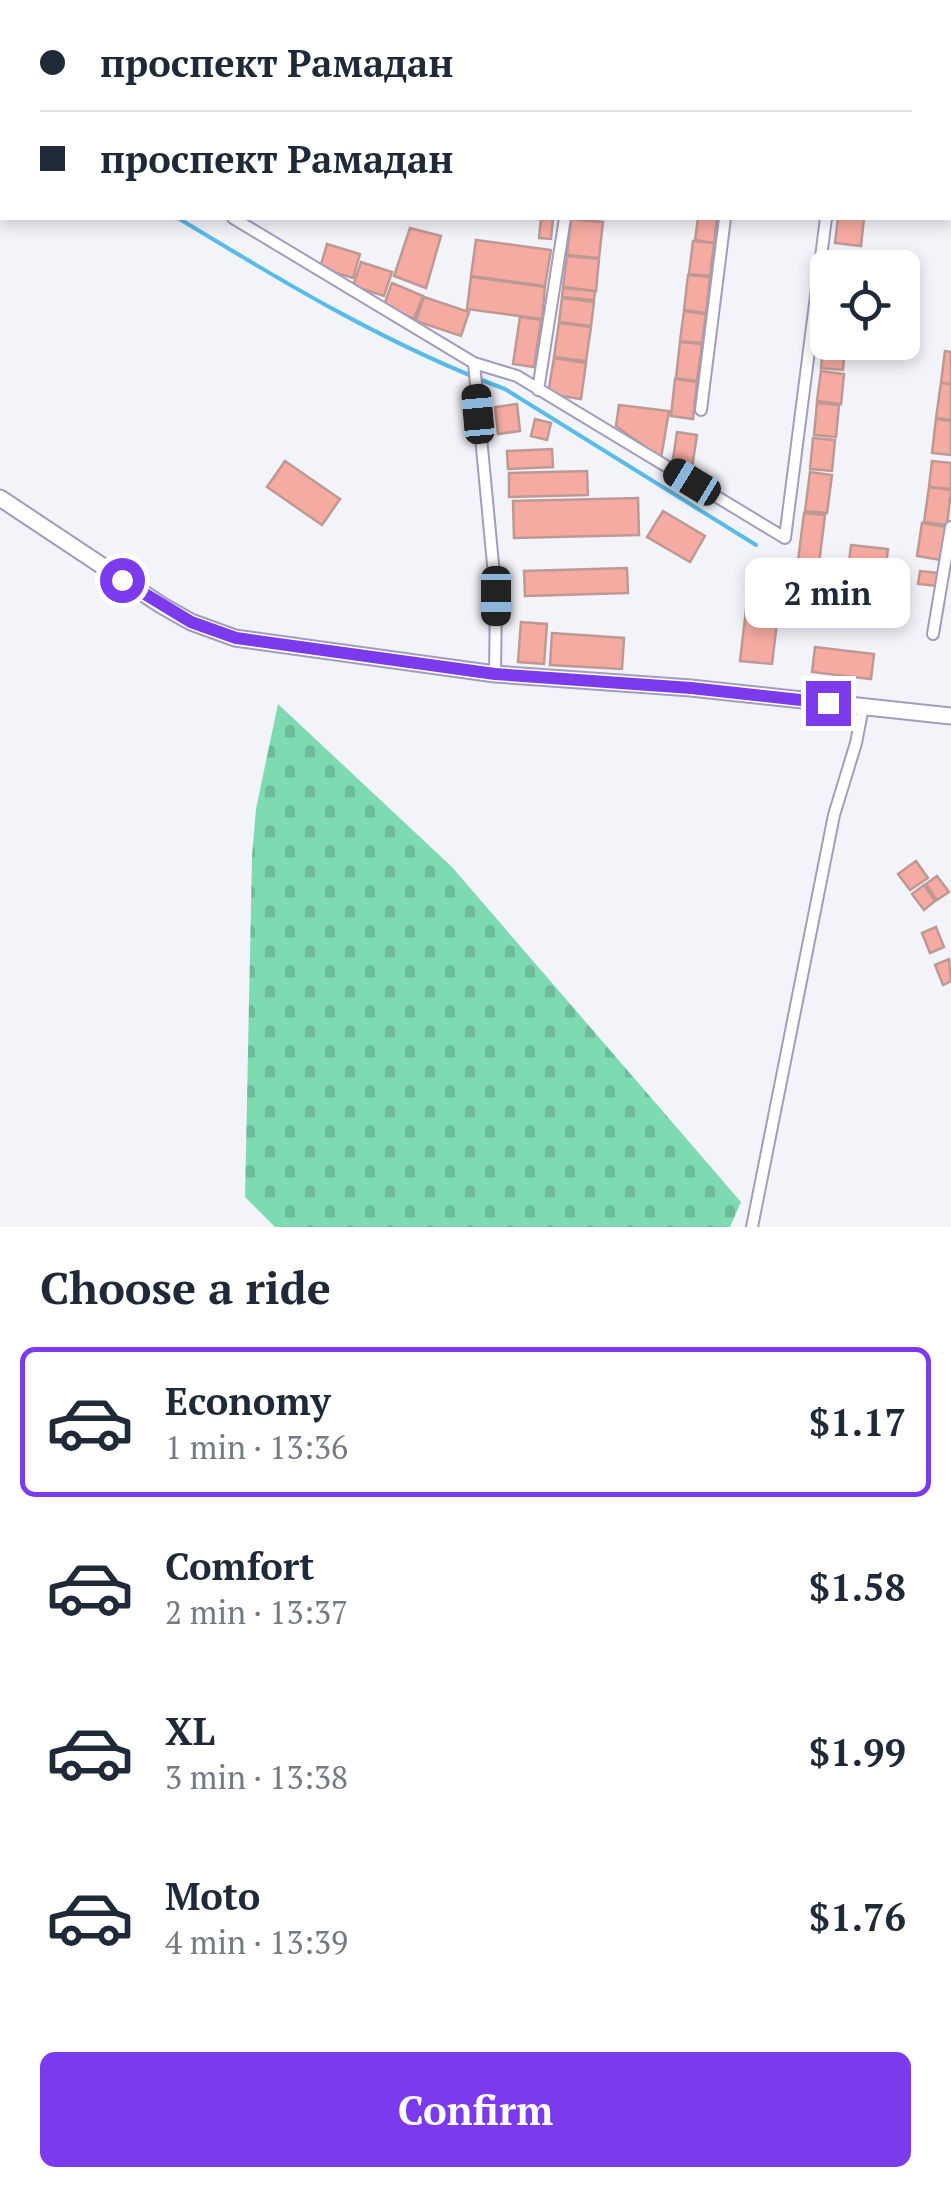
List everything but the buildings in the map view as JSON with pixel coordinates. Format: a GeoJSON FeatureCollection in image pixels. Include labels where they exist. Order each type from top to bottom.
{"type":"FeatureCollection","features":[{"type":"Feature","properties":{"kind":"main road"},"geometry":{"type":"LineString","coordinates":[[0,498],[141,592],[214,632],[281,646],[495,674],[691,688],[951,716]]}},
{"type":"Feature","properties":{"kind":"street"},"geometry":{"type":"LineString","coordinates":[[236,220],[474,368],[517,376],[785,538],[826,220]]}},
{"type":"Feature","properties":{"kind":"street"},"geometry":{"type":"LineString","coordinates":[[538,390],[565,220]]}},
{"type":"Feature","properties":{"kind":"street"},"geometry":{"type":"LineString","coordinates":[[702,410],[725,220]]}},
{"type":"Feature","properties":{"kind":"street"},"geometry":{"type":"LineString","coordinates":[[474,368],[496,596],[495,674]]}},
{"type":"Feature","properties":{"kind":"street"},"geometry":{"type":"LineString","coordinates":[[933,634],[951,527]]}},
{"type":"Feature","properties":{"kind":"street"},"geometry":{"type":"LineString","coordinates":[[752,1227],[834,815],[863,707]]}},
{"type":"Feature","properties":{"kind":"green space"},"geometry":{"type":"Polygon","coordinates":[[[278,704],[452,867],[741,1202],[730,1227],[275,1227],[245,1197],[252,856],[256,809],[278,704]]]}},
{"type":"Feature","properties":{"kind":"waterway"},"geometry":{"type":"LineString","coordinates":[[181,220],[378,333],[505,389],[756,545]]}},
{"type":"Feature","properties":{"kind":"route"},"geometry":{"type":"LineString","coordinates":[[122,580],[214,632],[281,646],[495,674],[691,688],[828,703]]}}]}
